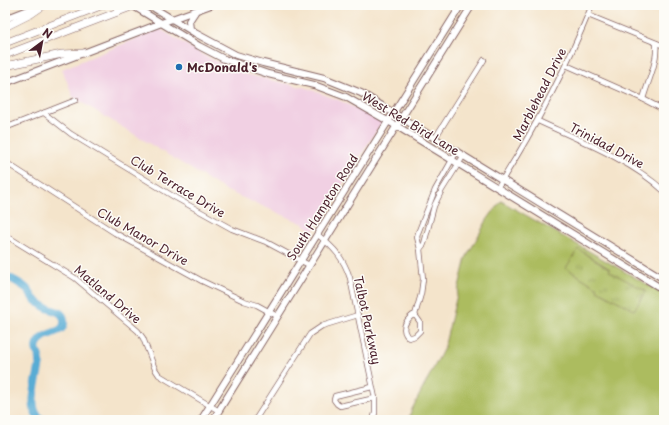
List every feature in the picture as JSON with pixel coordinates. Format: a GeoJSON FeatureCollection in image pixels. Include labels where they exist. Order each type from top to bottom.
{"type":"FeatureCollection","features":[{"type":"Feature","properties":{"kind":"highway"},"geometry":{"type":"LineString","coordinates":[[5,27],[31,14],[44,5]]}},
{"type":"Feature","properties":{"kind":"highway"},"geometry":{"type":"LineString","coordinates":[[5,42],[104,5]]}},
{"type":"Feature","properties":{"kind":"highway"},"geometry":{"type":"LineString","coordinates":[[5,55],[136,5]]}},
{"type":"Feature","properties":{"kind":"highway"},"geometry":{"type":"LineString","coordinates":[[5,66],[62,54],[84,53]]}},
{"type":"Feature","properties":{"kind":"main road"},"geometry":{"type":"LineString","coordinates":[[5,19],[41,5]]}},
{"type":"Feature","properties":{"kind":"main road","name":"West Red Bird Lane"},"geometry":{"type":"LineString","coordinates":[[132,5],[217,56],[268,74],[306,83],[346,97],[396,125],[664,290]]}},
{"type":"Feature","properties":{"kind":"main road","name":"West Red Bird Lane"},"geometry":{"type":"LineString","coordinates":[[149,5],[195,33],[221,47],[247,58],[308,73],[354,89],[402,117],[664,279]]}},
{"type":"Feature","properties":{"kind":"main road"},"geometry":{"type":"LineString","coordinates":[[5,83],[211,5]]}},
{"type":"Feature","properties":{"kind":"main road","name":"South Hampton Road"},"geometry":{"type":"LineString","coordinates":[[213,420],[472,5]]}},
{"type":"Feature","properties":{"kind":"main road"},"geometry":{"type":"LineString","coordinates":[[461,6],[468,12]]}},
{"type":"Feature","properties":{"kind":"main road","name":"South Hampton Road"},"geometry":{"type":"LineString","coordinates":[[201,420],[461,6]]}},
{"type":"Feature","properties":{"kind":"main road"},"geometry":{"type":"LineString","coordinates":[[195,33],[190,29],[189,21],[197,11]]}},
{"type":"Feature","properties":{"kind":"main road"},"geometry":{"type":"LineString","coordinates":[[217,56],[221,47]]}},
{"type":"Feature","properties":{"kind":"main road"},"geometry":{"type":"LineString","coordinates":[[306,83],[308,73]]}},
{"type":"Feature","properties":{"kind":"main road"},"geometry":{"type":"LineString","coordinates":[[511,196],[517,188]]}},
{"type":"Feature","properties":{"kind":"main road"},"geometry":{"type":"LineString","coordinates":[[239,360],[247,365]]}},
{"type":"Feature","properties":{"kind":"street","name":"Marblehead Drive"},"geometry":{"type":"LineString","coordinates":[[498,188],[538,121],[566,65],[592,5]]}},
{"type":"Feature","properties":{"kind":"street"},"geometry":{"type":"LineString","coordinates":[[588,15],[664,46]]}},
{"type":"Feature","properties":{"kind":"street"},"geometry":{"type":"LineString","coordinates":[[643,99],[654,63],[656,43]]}},
{"type":"Feature","properties":{"kind":"street"},"geometry":{"type":"LineString","coordinates":[[435,138],[484,60]]}},
{"type":"Feature","properties":{"kind":"street"},"geometry":{"type":"LineString","coordinates":[[566,65],[643,99],[664,110]]}},
{"type":"Feature","properties":{"kind":"street"},"geometry":{"type":"LineString","coordinates":[[5,128],[76,100]]}},
{"type":"Feature","properties":{"kind":"street","name":"Club Terrace Drive"},"geometry":{"type":"LineString","coordinates":[[44,113],[72,134],[176,198],[232,229],[266,242],[309,265]]}},
{"type":"Feature","properties":{"kind":"street","name":"Trinidad Drive"},"geometry":{"type":"LineString","coordinates":[[538,121],[614,158],[643,174],[664,191]]}},
{"type":"Feature","properties":{"kind":"street"},"geometry":{"type":"LineString","coordinates":[[420,249],[424,244],[437,186],[457,151]]}},
{"type":"Feature","properties":{"kind":"street"},"geometry":{"type":"LineString","coordinates":[[416,315],[413,315],[408,319],[404,327],[404,333],[409,338],[415,336],[420,331],[420,322],[416,315],[423,279],[420,249],[417,238],[420,225],[464,155]]}},
{"type":"Feature","properties":{"kind":"street","name":"Club Manor Drive"},"geometry":{"type":"LineString","coordinates":[[5,162],[115,233],[202,281],[270,311],[277,316]]}},
{"type":"Feature","properties":{"kind":"street"},"geometry":{"type":"LineString","coordinates":[[437,186],[442,190]]}},
{"type":"Feature","properties":{"kind":"street"},"geometry":{"type":"LineString","coordinates":[[420,225],[428,225]]}},
{"type":"Feature","properties":{"kind":"street","name":"Talbot Parkway"},"geometry":{"type":"LineString","coordinates":[[318,234],[333,247],[347,270],[375,398],[375,413],[373,420]]}},
{"type":"Feature","properties":{"kind":"street","name":"Matland Drive"},"geometry":{"type":"LineString","coordinates":[[5,235],[75,278],[141,335],[159,375],[219,411]]}},
{"type":"Feature","properties":{"kind":"street"},"geometry":{"type":"LineString","coordinates":[[254,420],[310,334],[322,326],[358,315]]}},
{"type":"Feature","properties":{"kind":"street"},"geometry":{"type":"LineString","coordinates":[[372,387],[335,396],[334,400],[340,406],[375,398]]}},
{"type":"Feature","properties":{"kind":"shaded area"},"geometry":{"type":"Polygon","coordinates":[[[160,29],[205,56],[244,74],[307,88],[341,101],[382,122],[313,231],[304,224],[227,191],[73,97],[62,69],[160,29]]]}},
{"type":"Feature","properties":{"kind":"green space"},"geometry":{"type":"Polygon","coordinates":[[[501,201],[664,294],[664,420],[409,420],[411,411],[444,348],[466,258],[487,220],[501,201]]]}},
{"type":"Feature","properties":{"kind":"green space"},"geometry":{"type":"Polygon","coordinates":[[[578,249],[610,269],[609,271],[646,291],[634,310],[597,290],[598,288],[566,268],[578,249]]]}},
{"type":"Feature","properties":{"kind":"waterway"},"geometry":{"type":"LineString","coordinates":[[5,276],[26,288],[39,303],[62,314],[64,320],[64,325],[62,328],[45,336],[36,346],[40,361],[33,402],[37,416],[43,420]]}},
{"type":"Feature","properties":{"kind":"waterway"},"geometry":{"type":"LineString","coordinates":[[49,420],[57,418],[63,420]]}},
{"type":"Feature","properties":{"kind":"place","name":"McDonald's"},"geometry":{"type":"Point","coordinates":[179,67]}}]}
